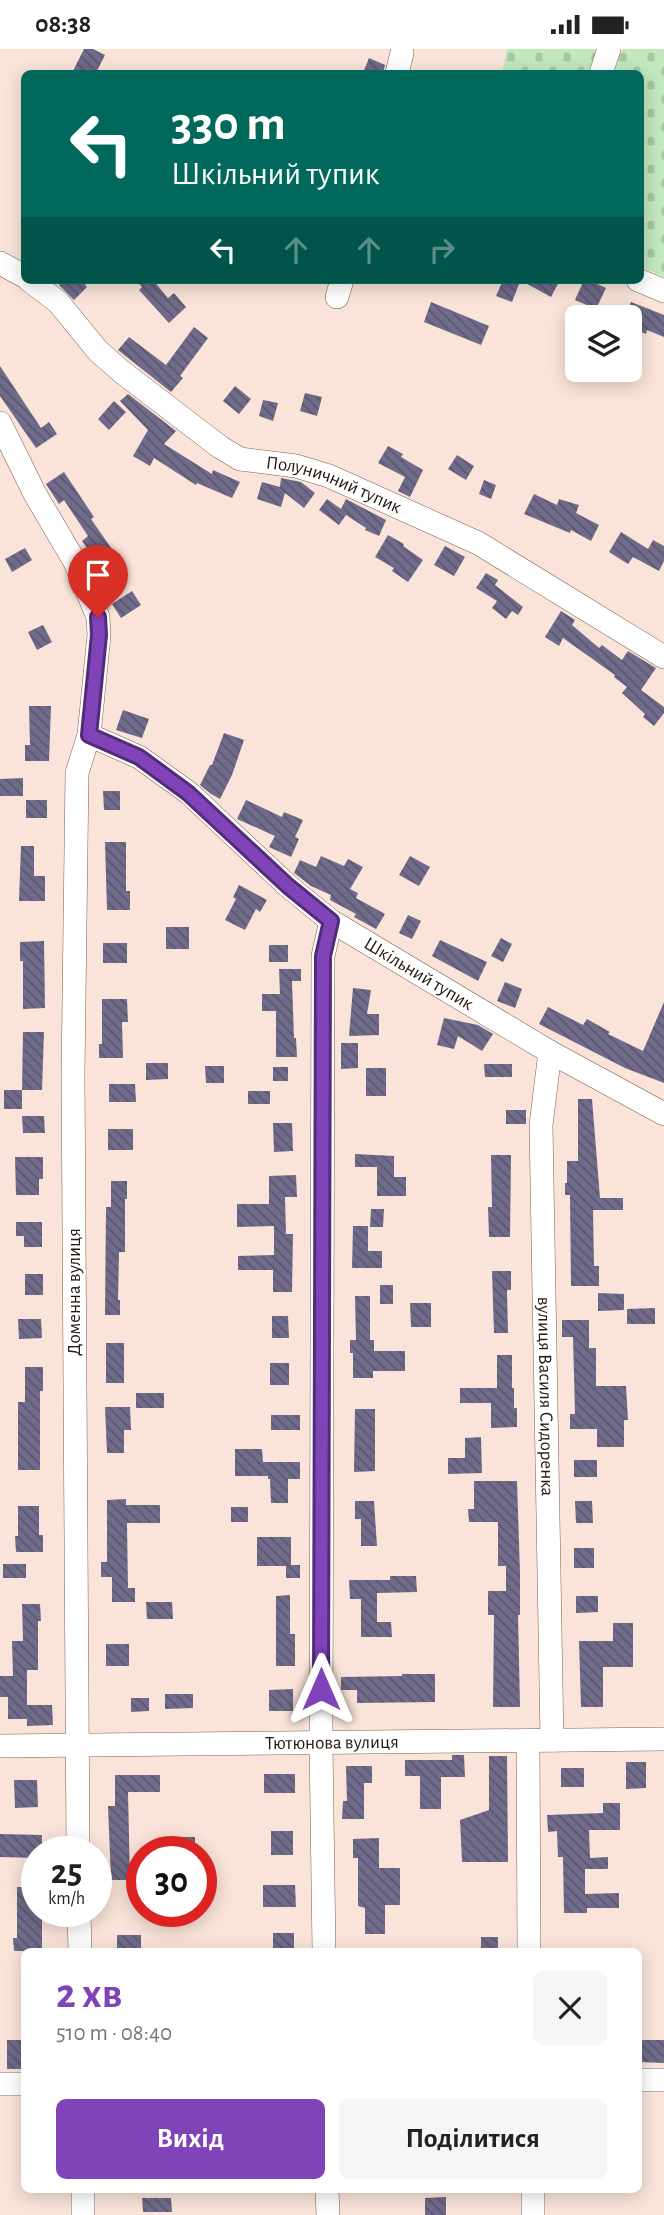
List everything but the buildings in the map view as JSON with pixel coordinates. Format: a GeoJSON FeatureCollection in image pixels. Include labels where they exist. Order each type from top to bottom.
{"type":"FeatureCollection","features":[{"type":"Feature","properties":{"kind":"street"},"geometry":{"type":"LineString","coordinates":[[602,70],[609,49]]}},
{"type":"Feature","properties":{"kind":"street"},"geometry":{"type":"LineString","coordinates":[[0,263],[21,274]]}},
{"type":"Feature","properties":{"kind":"street"},"geometry":{"type":"LineString","coordinates":[[644,283],[664,291]]}},
{"type":"Feature","properties":{"kind":"street","name":"Полуничний тупик"},"geometry":{"type":"LineString","coordinates":[[34,284],[58,302],[98,351],[122,372],[220,447],[240,459],[296,466],[329,476],[478,543],[664,657]]}},
{"type":"Feature","properties":{"kind":"street"},"geometry":{"type":"LineString","coordinates":[[0,423],[35,494],[75,562],[98,617],[99,635],[89,735]]}},
{"type":"Feature","properties":{"kind":"street","name":"Шкільний тупик"},"geometry":{"type":"LineString","coordinates":[[89,735],[139,757],[188,793],[288,886],[331,921],[550,1052],[664,1114]]}},
{"type":"Feature","properties":{"kind":"street","name":"Доменна вулиця"},"geometry":{"type":"LineString","coordinates":[[78,1836],[73,1047],[77,773],[89,735]]}},
{"type":"Feature","properties":{"kind":"street"},"geometry":{"type":"LineString","coordinates":[[324,1948],[321,1743],[323,956],[331,921]]}},
{"type":"Feature","properties":{"kind":"street","name":"вулиця Василя Сидоренка"},"geometry":{"type":"LineString","coordinates":[[550,1052],[541,1125],[552,1740]]}},
{"type":"Feature","properties":{"kind":"street","name":"Тютюнова вулиця"},"geometry":{"type":"LineString","coordinates":[[0,1746],[664,1739]]}},
{"type":"Feature","properties":{"kind":"street"},"geometry":{"type":"LineString","coordinates":[[528,1741],[529,1948]]}},
{"type":"Feature","properties":{"kind":"street"},"geometry":{"type":"LineString","coordinates":[[79,1927],[80,1948]]}},
{"type":"Feature","properties":{"kind":"street"},"geometry":{"type":"LineString","coordinates":[[642,2080],[664,2080]]}},
{"type":"Feature","properties":{"kind":"street"},"geometry":{"type":"LineString","coordinates":[[0,2084],[21,2084]]}},
{"type":"Feature","properties":{"kind":"street"},"geometry":{"type":"LineString","coordinates":[[83,2193],[83,2215]]}},
{"type":"Feature","properties":{"kind":"street"},"geometry":{"type":"LineString","coordinates":[[327,2193],[328,2215]]}},
{"type":"Feature","properties":{"kind":"street"},"geometry":{"type":"LineString","coordinates":[[533,2193],[533,2215]]}},
{"type":"Feature","properties":{"kind":"green space"},"geometry":{"type":"Polygon","coordinates":[[[507,49],[600,49],[621,54],[623,49],[664,49],[664,277],[644,268],[644,70],[503,70],[507,49]]]}},
{"type":"Feature","properties":{"kind":"route"},"geometry":{"type":"LineString","coordinates":[[98,617],[96,681],[89,735],[139,757],[188,793],[288,886],[331,921],[323,956],[321,1689]]}}]}
